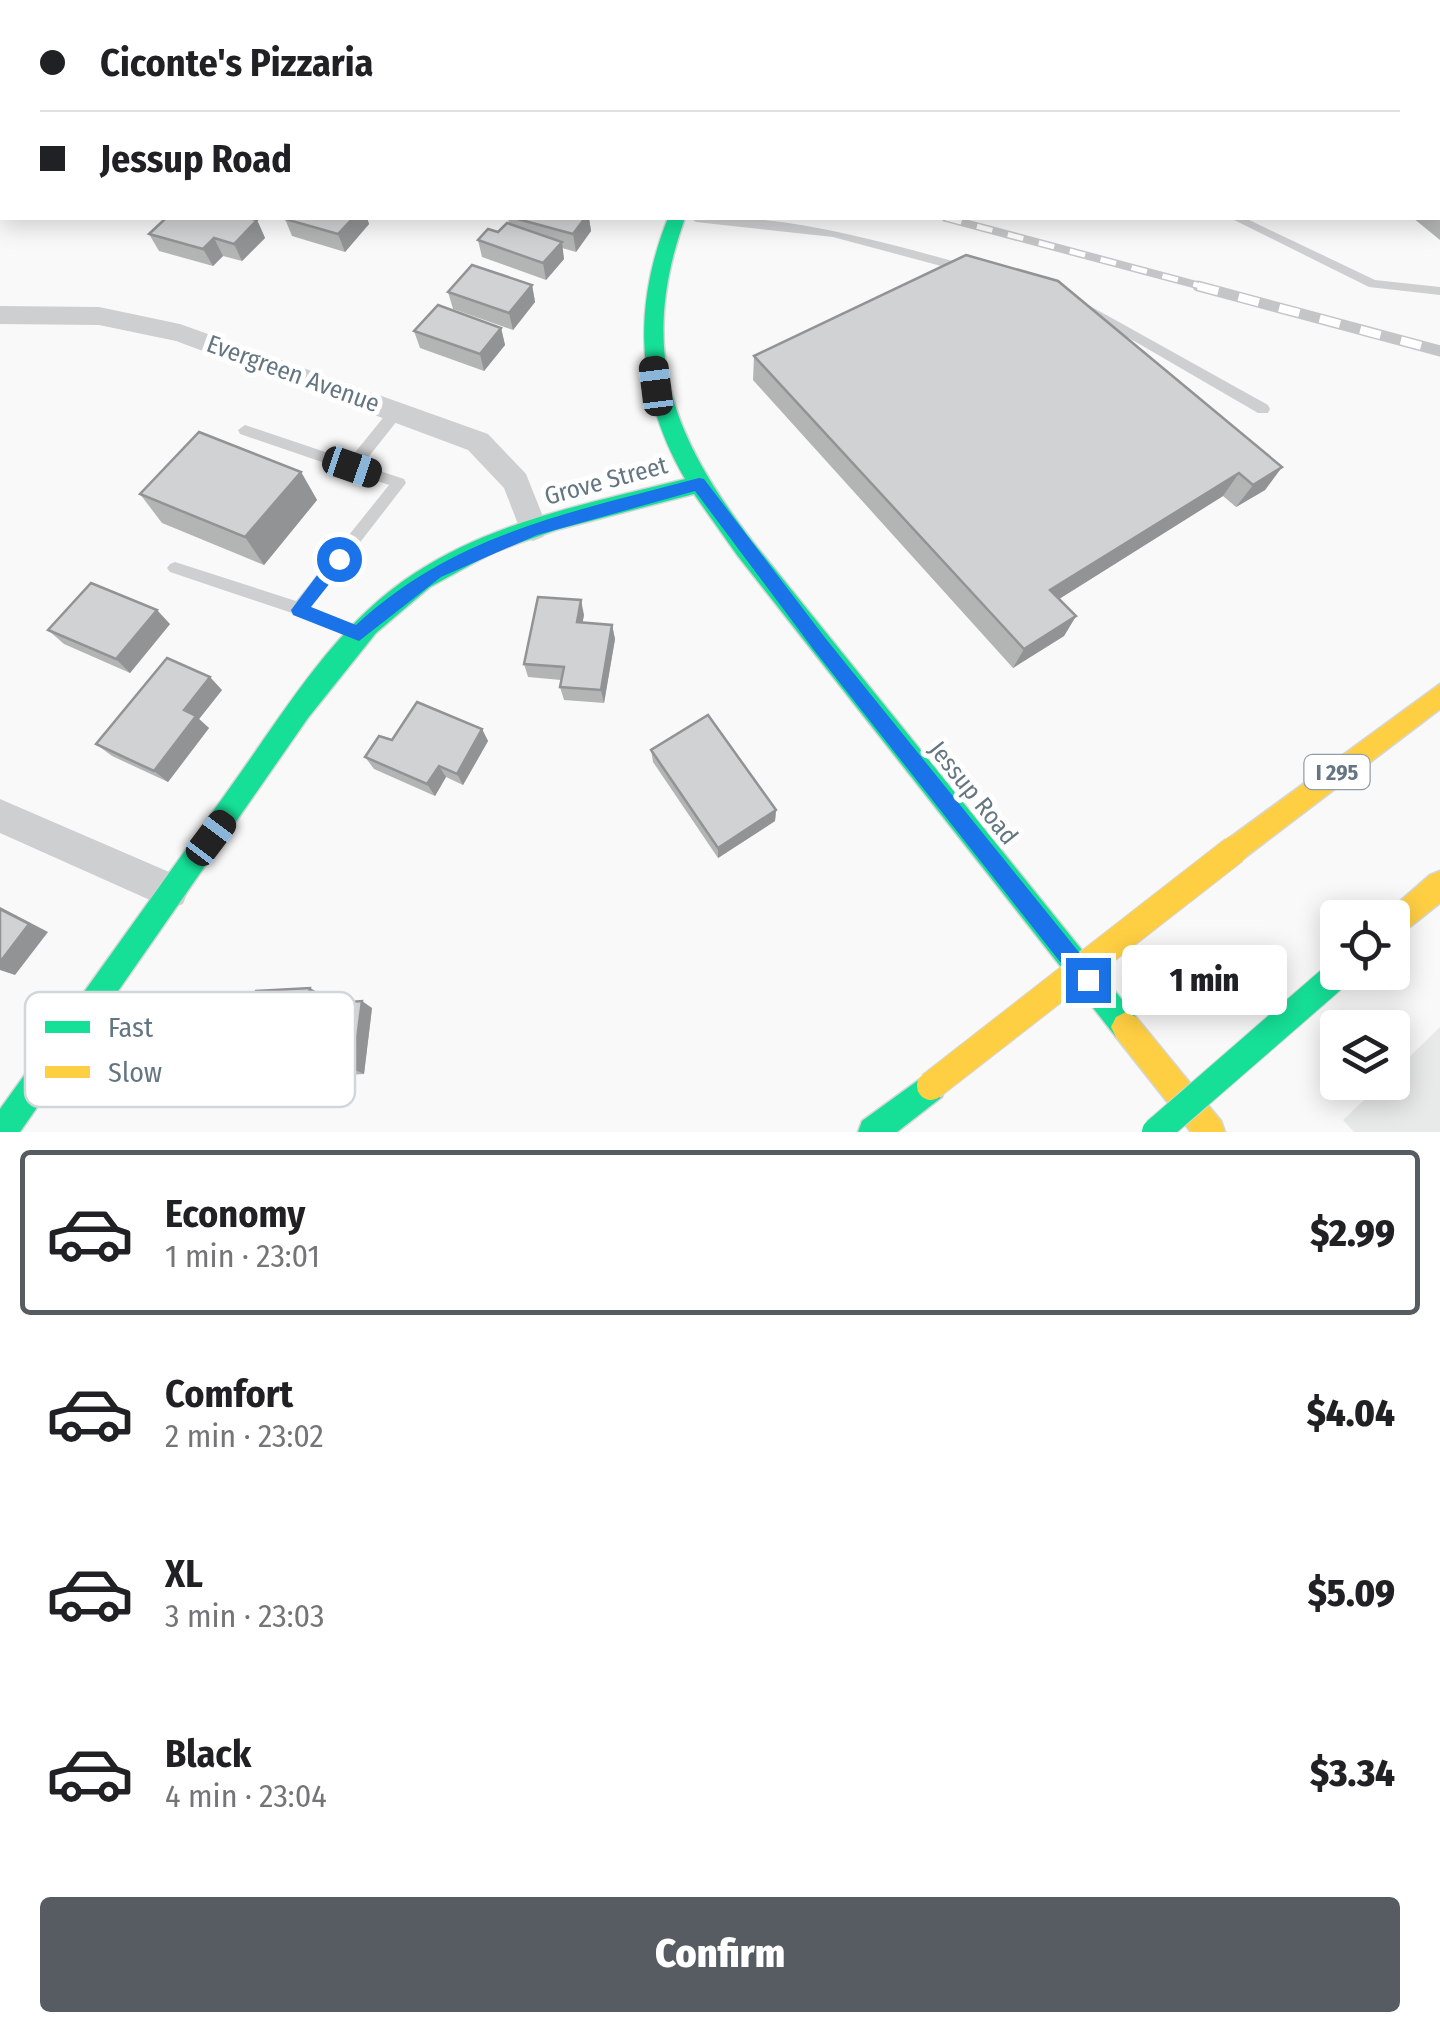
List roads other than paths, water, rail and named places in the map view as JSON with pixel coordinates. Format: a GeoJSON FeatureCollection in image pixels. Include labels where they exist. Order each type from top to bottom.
{"type":"FeatureCollection","features":[{"type":"Feature","properties":{"kind":"main road","name":"Grove Street"},"geometry":{"type":"LineString","coordinates":[[100,992],[359,634],[395,600],[436,572],[534,529],[699,484],[674,435],[656,386],[650,332],[653,289],[662,251],[675,220]]}},
{"type":"Feature","properties":{"kind":"main road","name":"Jessup Road"},"geometry":{"type":"LineString","coordinates":[[699,484],[832,660],[1210,1132]]}},
{"type":"Feature","properties":{"kind":"main road","name":"I 295"},"geometry":{"type":"LineString","coordinates":[[873,1132],[1440,695]]}},
{"type":"Feature","properties":{"kind":"main road"},"geometry":{"type":"LineString","coordinates":[[1410,911],[1440,885]]}},
{"type":"Feature","properties":{"kind":"main road"},"geometry":{"type":"LineString","coordinates":[[1156,1132],[1320,989]]}},
{"type":"Feature","properties":{"kind":"main road","name":"Grove Street"},"geometry":{"type":"LineString","coordinates":[[2,1132],[25,1099]]}},
{"type":"Feature","properties":{"kind":"street","name":"Evergreen Avenue"},"geometry":{"type":"LineString","coordinates":[[0,315],[99,316],[180,333],[478,442],[516,482],[534,529]]}},
{"type":"Feature","properties":{"kind":"street"},"geometry":{"type":"LineString","coordinates":[[0,816],[170,891]]}},
{"type":"Feature","properties":{"kind":"lane"},"geometry":{"type":"LineString","coordinates":[[714,220],[833,233],[988,274]]}},
{"type":"Feature","properties":{"kind":"lane"},"geometry":{"type":"LineString","coordinates":[[1240,220],[1373,284],[1440,292]]}},
{"type":"Feature","properties":{"kind":"lane"},"geometry":{"type":"LineString","coordinates":[[1065,295],[1262,409]]}},
{"type":"Feature","properties":{"kind":"lane"},"geometry":{"type":"LineString","coordinates":[[352,467],[396,412]]}},
{"type":"Feature","properties":{"kind":"lane"},"geometry":{"type":"LineString","coordinates":[[245,430],[399,483],[299,610]]}},
{"type":"Feature","properties":{"kind":"lane"},"geometry":{"type":"LineString","coordinates":[[175,568],[359,634]]}},
{"type":"Feature","properties":{"kind":"railway"},"geometry":{"type":"LineString","coordinates":[[953,220],[1208,288]]}},
{"type":"Feature","properties":{"kind":"railway"},"geometry":{"type":"LineString","coordinates":[[1198,286],[1440,351]]}}]}
